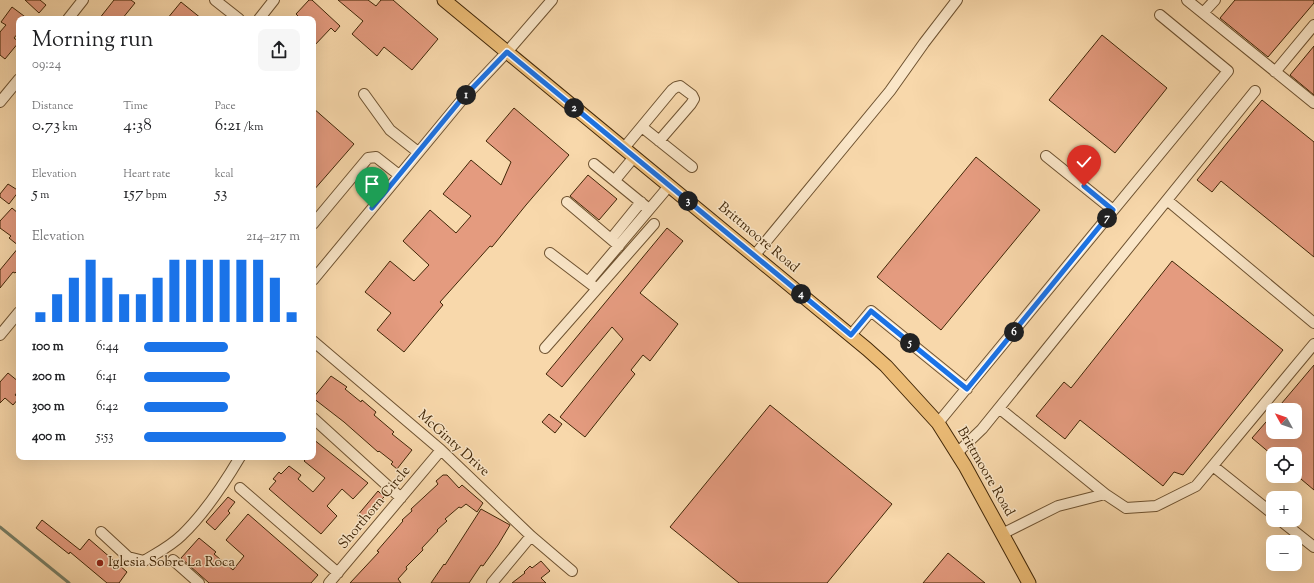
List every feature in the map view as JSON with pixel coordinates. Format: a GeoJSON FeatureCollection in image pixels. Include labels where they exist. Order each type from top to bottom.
{"type":"FeatureCollection","features":[{"type":"Feature","properties":{"kind":"main road","name":"Brittmoore Road"},"geometry":{"type":"LineString","coordinates":[[444,0],[851,335],[886,366],[938,423],[957,453],[1029,583]]}},
{"type":"Feature","properties":{"kind":"street"},"geometry":{"type":"LineString","coordinates":[[70,16],[83,0]]}},
{"type":"Feature","properties":{"kind":"street"},"geometry":{"type":"LineString","coordinates":[[215,0],[235,16]]}},
{"type":"Feature","properties":{"kind":"street"},"geometry":{"type":"LineString","coordinates":[[261,16],[274,0]]}},
{"type":"Feature","properties":{"kind":"street"},"geometry":{"type":"LineString","coordinates":[[316,274],[460,101],[507,52],[552,0]]}},
{"type":"Feature","properties":{"kind":"street"},"geometry":{"type":"LineString","coordinates":[[754,256],[890,91],[957,0]]}},
{"type":"Feature","properties":{"kind":"street"},"geometry":{"type":"LineString","coordinates":[[1187,0],[1314,103]]}},
{"type":"Feature","properties":{"kind":"street"},"geometry":{"type":"LineString","coordinates":[[1203,14],[1214,0]]}},
{"type":"Feature","properties":{"kind":"street"},"geometry":{"type":"LineString","coordinates":[[938,423],[1228,71],[1160,15]]}},
{"type":"Feature","properties":{"kind":"street"},"geometry":{"type":"LineString","coordinates":[[1275,72],[1314,25]]}},
{"type":"Feature","properties":{"kind":"street"},"geometry":{"type":"LineString","coordinates":[[0,102],[16,83]]}},
{"type":"Feature","properties":{"kind":"street"},"geometry":{"type":"LineString","coordinates":[[624,148],[676,87],[680,86],[692,95],[694,99],[692,104],[659,141]]}},
{"type":"Feature","properties":{"kind":"street"},"geometry":{"type":"LineString","coordinates":[[957,453],[982,429],[1255,91]]}},
{"type":"Feature","properties":{"kind":"street"},"geometry":{"type":"LineString","coordinates":[[364,94],[390,130],[418,152]]}},
{"type":"Feature","properties":{"kind":"street"},"geometry":{"type":"LineString","coordinates":[[642,127],[692,167]]}},
{"type":"Feature","properties":{"kind":"street"},"geometry":{"type":"LineString","coordinates":[[1046,156],[1113,210]]}},
{"type":"Feature","properties":{"kind":"street"},"geometry":{"type":"LineString","coordinates":[[316,220],[368,158],[376,157],[399,175]]}},
{"type":"Feature","properties":{"kind":"street"},"geometry":{"type":"LineString","coordinates":[[615,180],[634,157]]}},
{"type":"Feature","properties":{"kind":"street"},"geometry":{"type":"LineString","coordinates":[[594,164],[645,206]]}},
{"type":"Feature","properties":{"kind":"street"},"geometry":{"type":"LineString","coordinates":[[611,239],[645,206],[670,186]]}},
{"type":"Feature","properties":{"kind":"street"},"geometry":{"type":"LineString","coordinates":[[1167,200],[1314,324]]}},
{"type":"Feature","properties":{"kind":"street"},"geometry":{"type":"LineString","coordinates":[[567,202],[619,246]]}},
{"type":"Feature","properties":{"kind":"street"},"geometry":{"type":"LineString","coordinates":[[588,282],[619,246],[645,206]]}},
{"type":"Feature","properties":{"kind":"street"},"geometry":{"type":"LineString","coordinates":[[545,348],[654,224]]}},
{"type":"Feature","properties":{"kind":"street"},"geometry":{"type":"LineString","coordinates":[[550,253],[597,289]]}},
{"type":"Feature","properties":{"kind":"street"},"geometry":{"type":"LineString","coordinates":[[851,335],[871,311],[967,389]]}},
{"type":"Feature","properties":{"kind":"street"},"geometry":{"type":"LineString","coordinates":[[0,335],[16,316]]}},
{"type":"Feature","properties":{"kind":"street","name":"McGinty Drive"},"geometry":{"type":"LineString","coordinates":[[316,344],[441,450],[531,536],[572,571]]}},
{"type":"Feature","properties":{"kind":"street"},"geometry":{"type":"LineString","coordinates":[[999,408],[1105,494],[1126,508],[1156,506],[1196,486],[1314,344]]}},
{"type":"Feature","properties":{"kind":"street"},"geometry":{"type":"LineString","coordinates":[[316,421],[401,498]]}},
{"type":"Feature","properties":{"kind":"street","name":"Shorthorn Circle"},"geometry":{"type":"LineString","coordinates":[[329,583],[441,450]]}},
{"type":"Feature","properties":{"kind":"street"},"geometry":{"type":"LineString","coordinates":[[101,532],[128,557],[144,561],[161,552],[182,535],[227,480],[238,460]]}},
{"type":"Feature","properties":{"kind":"street"},"geometry":{"type":"LineString","coordinates":[[1213,466],[1266,508]]}},
{"type":"Feature","properties":{"kind":"street"},"geometry":{"type":"LineString","coordinates":[[240,488],[338,573]]}},
{"type":"Feature","properties":{"kind":"street"},"geometry":{"type":"LineString","coordinates":[[1002,534],[1058,506],[1105,494]]}},
{"type":"Feature","properties":{"kind":"street"},"geometry":{"type":"LineString","coordinates":[[1289,527],[1314,547]]}},
{"type":"Feature","properties":{"kind":"street"},"geometry":{"type":"LineString","coordinates":[[492,583],[531,536]]}},
{"type":"Feature","properties":{"kind":"street"},"geometry":{"type":"LineString","coordinates":[[173,560],[199,583]]}},
{"type":"Feature","properties":{"kind":"building"},"geometry":{"type":"Polygon","coordinates":[[[25,0],[40,0],[46,5],[39,13],[25,0]]]}},
{"type":"Feature","properties":{"kind":"building"},"geometry":{"type":"Polygon","coordinates":[[[114,0],[131,0],[135,3],[124,16],[101,16],[114,0]]]}},
{"type":"Feature","properties":{"kind":"building"},"geometry":{"type":"Polygon","coordinates":[[[309,0],[312,0],[340,26],[335,32],[331,28],[316,44],[316,16],[298,16],[296,14],[309,0]]]}},
{"type":"Feature","properties":{"kind":"building"},"geometry":{"type":"Polygon","coordinates":[[[338,0],[368,0],[376,6],[381,0],[393,0],[438,39],[412,70],[384,47],[377,56],[352,34],[363,21],[338,0]]]}},
{"type":"Feature","properties":{"kind":"building"},"geometry":{"type":"Polygon","coordinates":[[[1235,0],[1314,0],[1314,3],[1268,57],[1220,18],[1235,0]]]}},
{"type":"Feature","properties":{"kind":"building"},"geometry":{"type":"Polygon","coordinates":[[[181,2],[198,16],[169,16],[181,2]]]}},
{"type":"Feature","properties":{"kind":"building"},"geometry":{"type":"Polygon","coordinates":[[[12,7],[24,16],[16,16],[16,36],[14,38],[16,40],[16,46],[5,59],[0,55],[0,32],[6,25],[1,22],[12,7]]]}},
{"type":"Feature","properties":{"kind":"building"},"geometry":{"type":"Polygon","coordinates":[[[1102,35],[1167,88],[1115,153],[1049,100],[1102,35]]]}},
{"type":"Feature","properties":{"kind":"building"},"geometry":{"type":"Polygon","coordinates":[[[1314,46],[1314,95],[1290,75],[1314,46]]]}},
{"type":"Feature","properties":{"kind":"building"},"geometry":{"type":"Polygon","coordinates":[[[1262,100],[1314,142],[1314,257],[1221,181],[1212,192],[1197,180],[1262,100]]]}},
{"type":"Feature","properties":{"kind":"building"},"geometry":{"type":"Polygon","coordinates":[[[514,108],[569,155],[492,247],[490,246],[440,302],[443,305],[404,352],[377,330],[391,313],[365,292],[390,261],[414,281],[429,265],[403,241],[430,210],[456,233],[471,216],[443,194],[471,160],[501,185],[511,162],[486,141],[514,108]]]}},
{"type":"Feature","properties":{"kind":"building"},"geometry":{"type":"Polygon","coordinates":[[[316,111],[354,144],[316,188],[316,111]]]}},
{"type":"Feature","properties":{"kind":"building"},"geometry":{"type":"Polygon","coordinates":[[[976,157],[1040,210],[941,330],[877,277],[976,157]]]}},
{"type":"Feature","properties":{"kind":"building"},"geometry":{"type":"Polygon","coordinates":[[[588,175],[617,199],[599,220],[570,196],[588,175]]]}},
{"type":"Feature","properties":{"kind":"building"},"geometry":{"type":"Polygon","coordinates":[[[8,184],[16,189],[16,195],[9,204],[0,197],[0,194],[8,184]]]}},
{"type":"Feature","properties":{"kind":"building"},"geometry":{"type":"Polygon","coordinates":[[[12,208],[16,211],[16,244],[9,238],[11,236],[0,228],[0,221],[12,208]]]}},
{"type":"Feature","properties":{"kind":"building"},"geometry":{"type":"Polygon","coordinates":[[[667,228],[683,241],[640,293],[678,324],[650,361],[643,355],[631,370],[635,374],[585,437],[560,417],[623,339],[612,327],[562,387],[546,374],[667,228]]]}},
{"type":"Feature","properties":{"kind":"building"},"geometry":{"type":"Polygon","coordinates":[[[16,251],[16,272],[13,272],[0,288],[0,270],[16,251]]]}},
{"type":"Feature","properties":{"kind":"building"},"geometry":{"type":"Polygon","coordinates":[[[1172,261],[1283,350],[1183,475],[1174,472],[1163,486],[1080,420],[1065,439],[1036,416],[1064,382],[1071,388],[1172,261]]]}},
{"type":"Feature","properties":{"kind":"building"},"geometry":{"type":"Polygon","coordinates":[[[1314,365],[1314,490],[1302,480],[1302,447],[1266,447],[1266,450],[1252,438],[1266,422],[1266,439],[1302,439],[1302,403],[1282,403],[1314,365]]]}},
{"type":"Feature","properties":{"kind":"building"},"geometry":{"type":"Polygon","coordinates":[[[8,373],[16,380],[16,402],[13,405],[5,398],[0,403],[0,382],[8,373]]]}},
{"type":"Feature","properties":{"kind":"building"},"geometry":{"type":"Polygon","coordinates":[[[331,376],[347,387],[345,389],[361,402],[362,400],[376,412],[374,415],[394,432],[392,434],[412,450],[397,469],[391,464],[393,462],[379,451],[378,452],[344,422],[316,400],[316,394],[331,376]]]}},
{"type":"Feature","properties":{"kind":"building"},"geometry":{"type":"Polygon","coordinates":[[[770,405],[892,504],[827,583],[739,583],[670,527],[770,405]]]}},
{"type":"Feature","properties":{"kind":"building"},"geometry":{"type":"Polygon","coordinates":[[[549,414],[562,424],[555,433],[542,422],[549,414]]]}},
{"type":"Feature","properties":{"kind":"building"},"geometry":{"type":"Polygon","coordinates":[[[316,441],[368,483],[353,499],[342,489],[327,506],[337,516],[321,534],[269,489],[276,481],[273,479],[279,472],[281,474],[289,466],[301,475],[298,479],[313,492],[325,478],[304,461],[316,460],[316,441]]]}},
{"type":"Feature","properties":{"kind":"building"},"geometry":{"type":"Polygon","coordinates":[[[443,475],[447,475],[459,488],[462,485],[483,503],[477,512],[466,504],[461,508],[459,507],[445,519],[447,521],[437,530],[438,531],[422,548],[423,550],[406,567],[407,569],[398,579],[401,583],[350,583],[379,552],[377,551],[403,521],[402,520],[412,511],[411,509],[438,484],[436,481],[443,475]]]}},
{"type":"Feature","properties":{"kind":"building"},"geometry":{"type":"Polygon","coordinates":[[[378,491],[384,497],[382,499],[385,501],[377,510],[375,508],[363,521],[357,516],[378,491]]]}},
{"type":"Feature","properties":{"kind":"building"},"geometry":{"type":"Polygon","coordinates":[[[228,497],[235,502],[228,511],[230,513],[215,530],[206,522],[228,497]]]}},
{"type":"Feature","properties":{"kind":"building"},"geometry":{"type":"Polygon","coordinates":[[[481,509],[510,525],[498,545],[483,566],[481,565],[469,583],[431,583],[444,564],[445,565],[481,509]]]}},
{"type":"Feature","properties":{"kind":"building"},"geometry":{"type":"Polygon","coordinates":[[[248,514],[318,575],[311,583],[209,583],[181,558],[199,538],[216,552],[214,554],[233,570],[244,556],[226,540],[248,514]]]}},
{"type":"Feature","properties":{"kind":"building","name":"Iglesia Sobre La Roca"},"geometry":{"type":"Polygon","coordinates":[[[42,520],[80,550],[89,539],[127,572],[119,583],[107,583],[70,552],[69,554],[36,528],[42,520]]]}},
{"type":"Feature","properties":{"kind":"building"},"geometry":{"type":"Polygon","coordinates":[[[948,553],[985,583],[923,583],[948,553]]]}},
{"type":"Feature","properties":{"kind":"building"},"geometry":{"type":"Polygon","coordinates":[[[541,561],[550,571],[541,578],[546,583],[512,583],[525,573],[524,572],[530,566],[532,568],[541,561]]]}},
{"type":"Feature","properties":{"kind":"waterway"},"geometry":{"type":"LineString","coordinates":[[0,527],[69,583]]}},
{"type":"Feature","properties":{"kind":"place","name":"Iglesia Sobre La Roca"},"geometry":{"type":"Point","coordinates":[100,563]}},
{"type":"Feature","properties":{"kind":"route"},"geometry":{"type":"LineString","coordinates":[[372,208],[460,101],[507,52],[851,335],[871,311],[967,389],[1113,210],[1084,186]]}}]}
